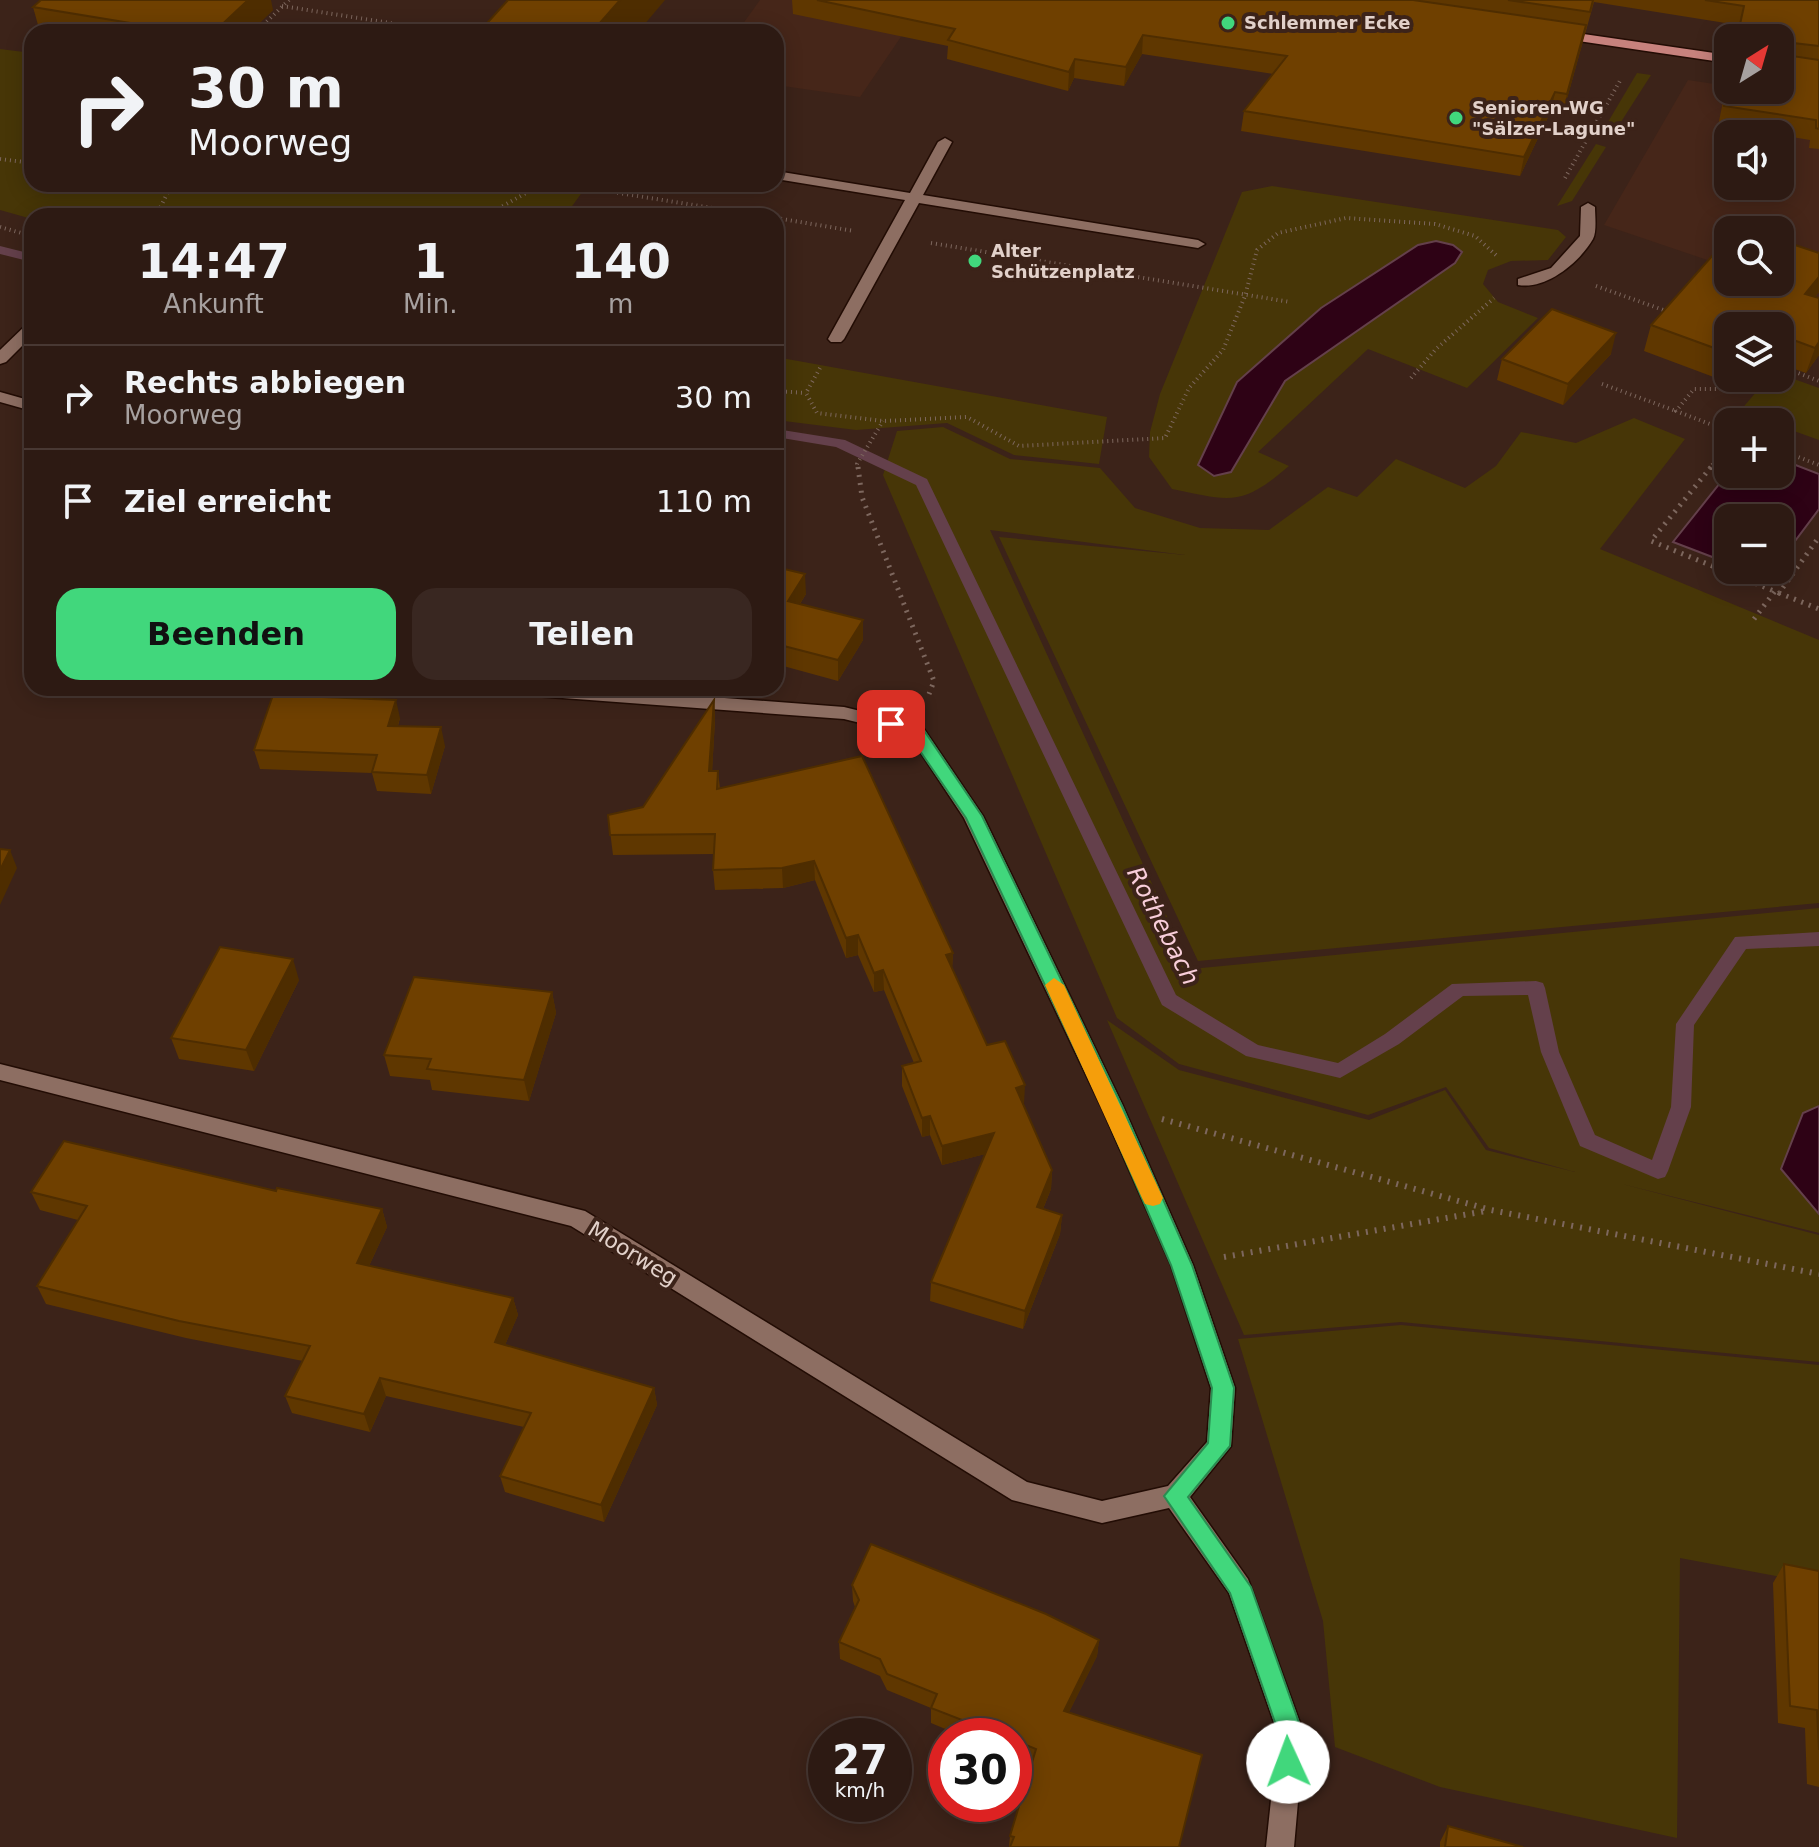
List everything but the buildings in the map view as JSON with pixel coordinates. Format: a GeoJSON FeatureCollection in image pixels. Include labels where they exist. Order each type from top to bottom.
{"type":"FeatureCollection","features":[{"type":"Feature","properties":{"kind":"main road"},"geometry":{"type":"LineString","coordinates":[[1548,32],[1714,57]]}},
{"type":"Feature","properties":{"kind":"street"},"geometry":{"type":"LineString","coordinates":[[836,339],[945,142]]}},
{"type":"Feature","properties":{"kind":"street"},"geometry":{"type":"LineString","coordinates":[[784,176],[1198,244]]}},
{"type":"Feature","properties":{"kind":"street"},"geometry":{"type":"LineString","coordinates":[[1523,282],[1556,271],[1587,237],[1588,207]]}},
{"type":"Feature","properties":{"kind":"street"},"geometry":{"type":"LineString","coordinates":[[0,359],[24,335]]}},
{"type":"Feature","properties":{"kind":"street"},"geometry":{"type":"LineString","coordinates":[[0,397],[24,404]]}},
{"type":"Feature","properties":{"kind":"street"},"geometry":{"type":"LineString","coordinates":[[616,696],[844,713],[915,730],[973,816],[1112,1106],[1182,1265],[1223,1388],[1219,1446],[1175,1496],[1239,1587],[1291,1734],[1280,1847]]}},
{"type":"Feature","properties":{"kind":"street","name":"Moorweg"},"geometry":{"type":"LineString","coordinates":[[0,1072],[577,1218],[1021,1492],[1102,1512],[1175,1496]]}},
{"type":"Feature","properties":{"kind":"path"},"geometry":{"type":"LineString","coordinates":[[264,24],[289,0]]}},
{"type":"Feature","properties":{"kind":"path"},"geometry":{"type":"LineString","coordinates":[[282,6],[396,24]]}},
{"type":"Feature","properties":{"kind":"path"},"geometry":{"type":"LineString","coordinates":[[1564,180],[1627,68]]}},
{"type":"Feature","properties":{"kind":"path"},"geometry":{"type":"LineString","coordinates":[[0,159],[24,162]]}},
{"type":"Feature","properties":{"kind":"path"},"geometry":{"type":"LineString","coordinates":[[499,208],[528,192]]}},
{"type":"Feature","properties":{"kind":"path"},"geometry":{"type":"LineString","coordinates":[[613,192],[712,208]]}},
{"type":"Feature","properties":{"kind":"path"},"geometry":{"type":"LineString","coordinates":[[806,393],[817,413],[883,421],[967,417],[1019,446],[1165,438],[1189,388],[1223,350],[1245,296],[1257,250],[1278,233],[1346,218],[1435,224],[1475,236],[1523,282],[1480,310],[1436,349],[1411,378]]}},
{"type":"Feature","properties":{"kind":"path"},"geometry":{"type":"LineString","coordinates":[[784,219],[1290,302]]}},
{"type":"Feature","properties":{"kind":"path"},"geometry":{"type":"LineString","coordinates":[[0,227],[24,234]]}},
{"type":"Feature","properties":{"kind":"path"},"geometry":{"type":"LineString","coordinates":[[1556,271],[1674,314]]}},
{"type":"Feature","properties":{"kind":"path"},"geometry":{"type":"LineString","coordinates":[[806,393],[836,339]]}},
{"type":"Feature","properties":{"kind":"path"},"geometry":{"type":"LineString","coordinates":[[1794,371],[1819,381]]}},
{"type":"Feature","properties":{"kind":"path"},"geometry":{"type":"LineString","coordinates":[[1602,384],[1714,426]]}},
{"type":"Feature","properties":{"kind":"path"},"geometry":{"type":"LineString","coordinates":[[1676,411],[1694,389],[1714,389]]}},
{"type":"Feature","properties":{"kind":"path"},"geometry":{"type":"LineString","coordinates":[[784,392],[806,393]]}},
{"type":"Feature","properties":{"kind":"path"},"geometry":{"type":"LineString","coordinates":[[883,421],[857,464],[862,497],[934,681],[915,730]]}},
{"type":"Feature","properties":{"kind":"path"},"geometry":{"type":"LineString","coordinates":[[1794,455],[1819,465]]}},
{"type":"Feature","properties":{"kind":"path"},"geometry":{"type":"LineString","coordinates":[[1714,463],[1651,541],[1819,609]]}},
{"type":"Feature","properties":{"kind":"path"},"geometry":{"type":"LineString","coordinates":[[1754,619],[1819,537]]}},
{"type":"Feature","properties":{"kind":"path"},"geometry":{"type":"LineString","coordinates":[[1112,1106],[1491,1210],[1819,1274]]}},
{"type":"Feature","properties":{"kind":"path"},"geometry":{"type":"LineString","coordinates":[[1182,1265],[1491,1210]]}},
{"type":"Feature","properties":{"kind":"shaded area"},"geometry":{"type":"Polygon","coordinates":[[[760,0],[926,0],[860,97],[784,86],[784,24],[743,24],[760,0]]]}},
{"type":"Feature","properties":{"kind":"shaded area"},"geometry":{"type":"Polygon","coordinates":[[[0,49],[24,52],[24,192],[582,192],[571,208],[24,208],[24,217],[0,210],[0,49]]]}},
{"type":"Feature","properties":{"kind":"shaded area"},"geometry":{"type":"Polygon","coordinates":[[[1637,73],[1651,75],[1619,125],[1608,122],[1637,73]]]}},
{"type":"Feature","properties":{"kind":"shaded area"},"geometry":{"type":"Polygon","coordinates":[[[1688,80],[1714,84],[1714,104],[1794,104],[1794,97],[1819,100],[1819,298],[1794,290],[1794,216],[1714,216],[1714,262],[1604,225],[1688,80]]]}},
{"type":"Feature","properties":{"kind":"shaded area"},"geometry":{"type":"Polygon","coordinates":[[[1596,144],[1606,147],[1572,201],[1557,206],[1596,144]]]}},
{"type":"Feature","properties":{"kind":"shaded area"},"geometry":{"type":"Polygon","coordinates":[[[1272,186],[1558,230],[1566,237],[1548,260],[1511,261],[1488,270],[1483,284],[1498,302],[1538,318],[1467,388],[1368,349],[1258,452],[1289,466],[1259,489],[1222,498],[1172,489],[1149,457],[1150,432],[1160,394],[1242,192],[1272,186]]]}},
{"type":"Feature","properties":{"kind":"shaded area"},"geometry":{"type":"Polygon","coordinates":[[[1436,241],[1453,245],[1462,252],[1455,263],[1285,381],[1231,472],[1214,476],[1198,465],[1237,382],[1321,308],[1418,245],[1436,241]]]}},
{"type":"Feature","properties":{"kind":"shaded area"},"geometry":{"type":"Polygon","coordinates":[[[784,358],[1107,417],[1099,464],[1014,455],[947,423],[856,430],[784,421],[784,358]]]}},
{"type":"Feature","properties":{"kind":"shaded area"},"geometry":{"type":"Polygon","coordinates":[[[1794,379],[1819,388],[1819,440],[1794,431],[1794,408],[1743,408],[1756,392],[1794,392],[1794,379]]]}},
{"type":"Feature","properties":{"kind":"shaded area"},"geometry":{"type":"Polygon","coordinates":[[[1634,418],[1685,439],[1600,549],[1819,640],[1819,903],[1198,961],[999,537],[1185,555],[990,530],[1191,969],[1819,908],[1819,1233],[1622,1184],[1819,1235],[1819,1362],[1401,1322],[1244,1335],[1107,1020],[1179,1070],[1369,1120],[1445,1090],[1486,1150],[1575,1172],[1489,1148],[1446,1087],[1368,1115],[1179,1064],[1117,1018],[883,475],[897,431],[943,427],[1010,459],[1100,468],[1135,508],[1200,528],[1269,530],[1328,487],[1357,497],[1396,459],[1465,488],[1496,466],[1521,432],[1576,443],[1634,418]]]}},
{"type":"Feature","properties":{"kind":"shaded area"},"geometry":{"type":"Polygon","coordinates":[[[1794,464],[1819,474],[1819,509],[1794,542],[1794,504],[1714,504],[1714,558],[1673,542],[1716,488],[1794,488],[1794,464]]]}},
{"type":"Feature","properties":{"kind":"shaded area"},"geometry":{"type":"Polygon","coordinates":[[[1819,1106],[1819,1214],[1781,1169],[1803,1113],[1819,1106]]]}},
{"type":"Feature","properties":{"kind":"shaded area"},"geometry":{"type":"Polygon","coordinates":[[[1401,1325],[1819,1365],[1819,1584],[1680,1558],[1677,1838],[1440,1787],[1335,1747],[1323,1621],[1238,1339],[1401,1325]]]}},
{"type":"Feature","properties":{"kind":"waterway","name":"Rothebach"},"geometry":{"type":"LineString","coordinates":[[0,250],[24,256]]}},
{"type":"Feature","properties":{"kind":"waterway","name":"Rothebach"},"geometry":{"type":"LineString","coordinates":[[784,434],[840,443],[922,482],[1169,1000],[1253,1051],[1340,1071],[1392,1039],[1459,989],[1536,988],[1550,1052],[1587,1140],[1658,1171],[1681,1107],[1685,1024],[1741,942],[1819,939]]}},
{"type":"Feature","properties":{"kind":"slow traffic"},"geometry":{"type":"LineString","coordinates":[[1054,985],[1153,1198]]}},
{"type":"Feature","properties":{"kind":"place","name":"Schlemmer Ecke"},"geometry":{"type":"Point","coordinates":[1228,23]}},
{"type":"Feature","properties":{"kind":"place","name":"Senioren-WG \"Sälzer-Lagune\""},"geometry":{"type":"Point","coordinates":[1456,118]}},
{"type":"Feature","properties":{"kind":"place","name":"Alter Schützenplatz"},"geometry":{"type":"Point","coordinates":[975,261]}},
{"type":"Feature","properties":{"kind":"route"},"geometry":{"type":"LineString","coordinates":[[891,724],[915,730],[973,816],[1112,1106],[1182,1265],[1223,1388],[1219,1446],[1175,1496],[1239,1587],[1291,1734],[1288,1762]]}}]}
